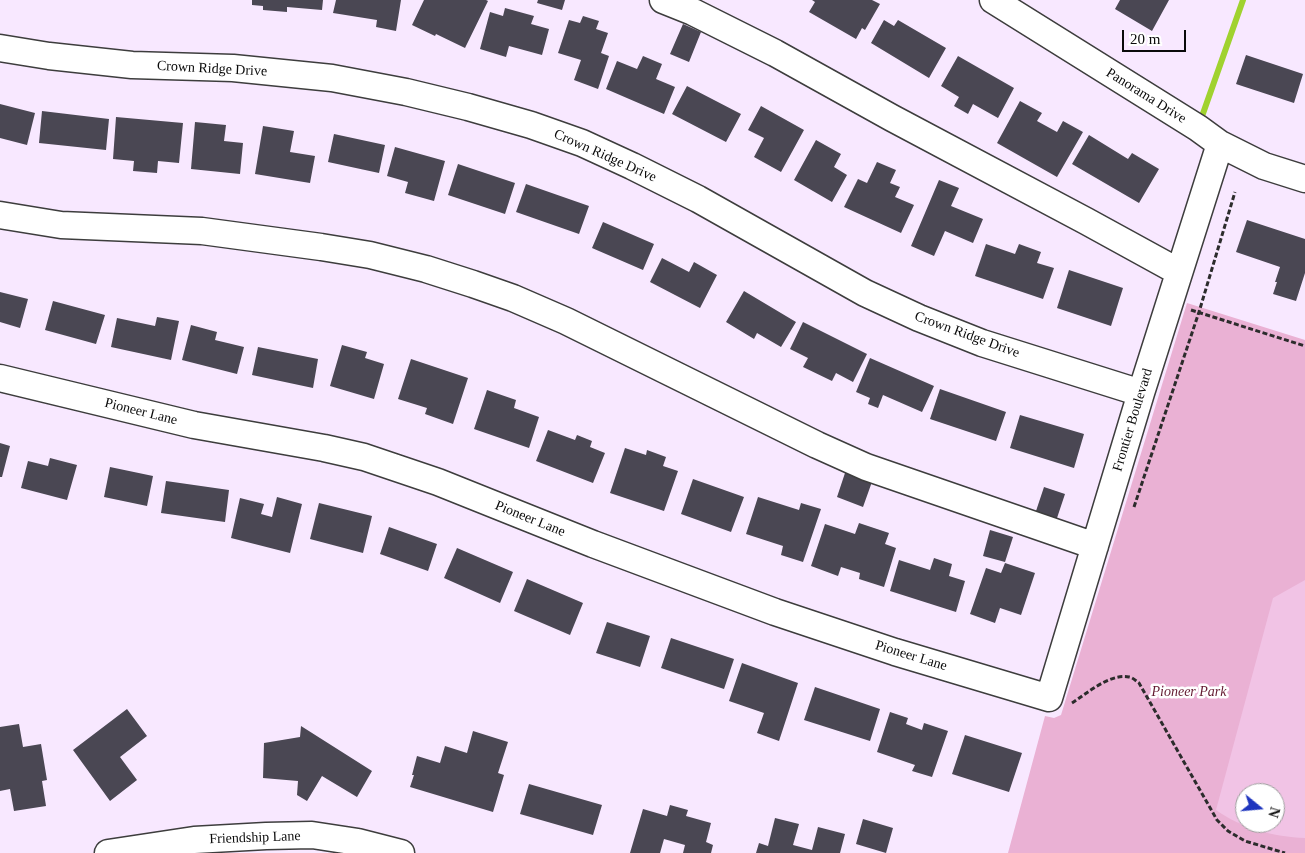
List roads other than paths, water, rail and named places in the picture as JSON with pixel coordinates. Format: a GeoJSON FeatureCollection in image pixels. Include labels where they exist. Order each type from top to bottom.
{"type":"FeatureCollection","features":[{"type":"Feature","properties":{"kind":"street"},"geometry":{"type":"LineString","coordinates":[[663,0],[693,12],[775,53],[1179,272]]}},
{"type":"Feature","properties":{"kind":"street","name":"Panorama Drive"},"geometry":{"type":"LineString","coordinates":[[993,0],[1198,128],[1220,144],[1264,166],[1305,179]]}},
{"type":"Feature","properties":{"kind":"street","name":"Crown Ridge Drive"},"geometry":{"type":"LineString","coordinates":[[0,48],[49,56],[132,65],[233,68],[332,78],[406,92],[531,125],[582,143],[632,166],[698,199],[865,293],[919,318],[982,343],[1141,393]]}},
{"type":"Feature","properties":{"kind":"street","name":"Frontier Boulevard"},"geometry":{"type":"LineString","coordinates":[[1058,702],[1095,546],[1141,393],[1220,144]]}},
{"type":"Feature","properties":{"kind":"street"},"geometry":{"type":"LineString","coordinates":[[0,215],[61,225],[202,231],[370,255],[426,269],[513,298],[566,321],[817,445],[866,467],[1095,546]]}},
{"type":"Feature","properties":{"kind":"street","name":"Pioneer Lane"},"geometry":{"type":"LineString","coordinates":[[0,378],[194,425],[364,457],[438,482],[602,547],[775,612],[895,652],[1058,702]]}},
{"type":"Feature","properties":{"kind":"street","name":"Friendship Lane"},"geometry":{"type":"LineString","coordinates":[[108,853],[194,840],[266,836],[312,836],[358,842],[401,853]]}},
{"type":"Feature","properties":{"kind":"waterway"},"geometry":{"type":"LineString","coordinates":[[1200,122],[1243,0]]}},
{"type":"Feature","properties":{"kind":"park label","name":"Pioneer Park"},"geometry":{"type":"Point","coordinates":[1189,692]}}]}
